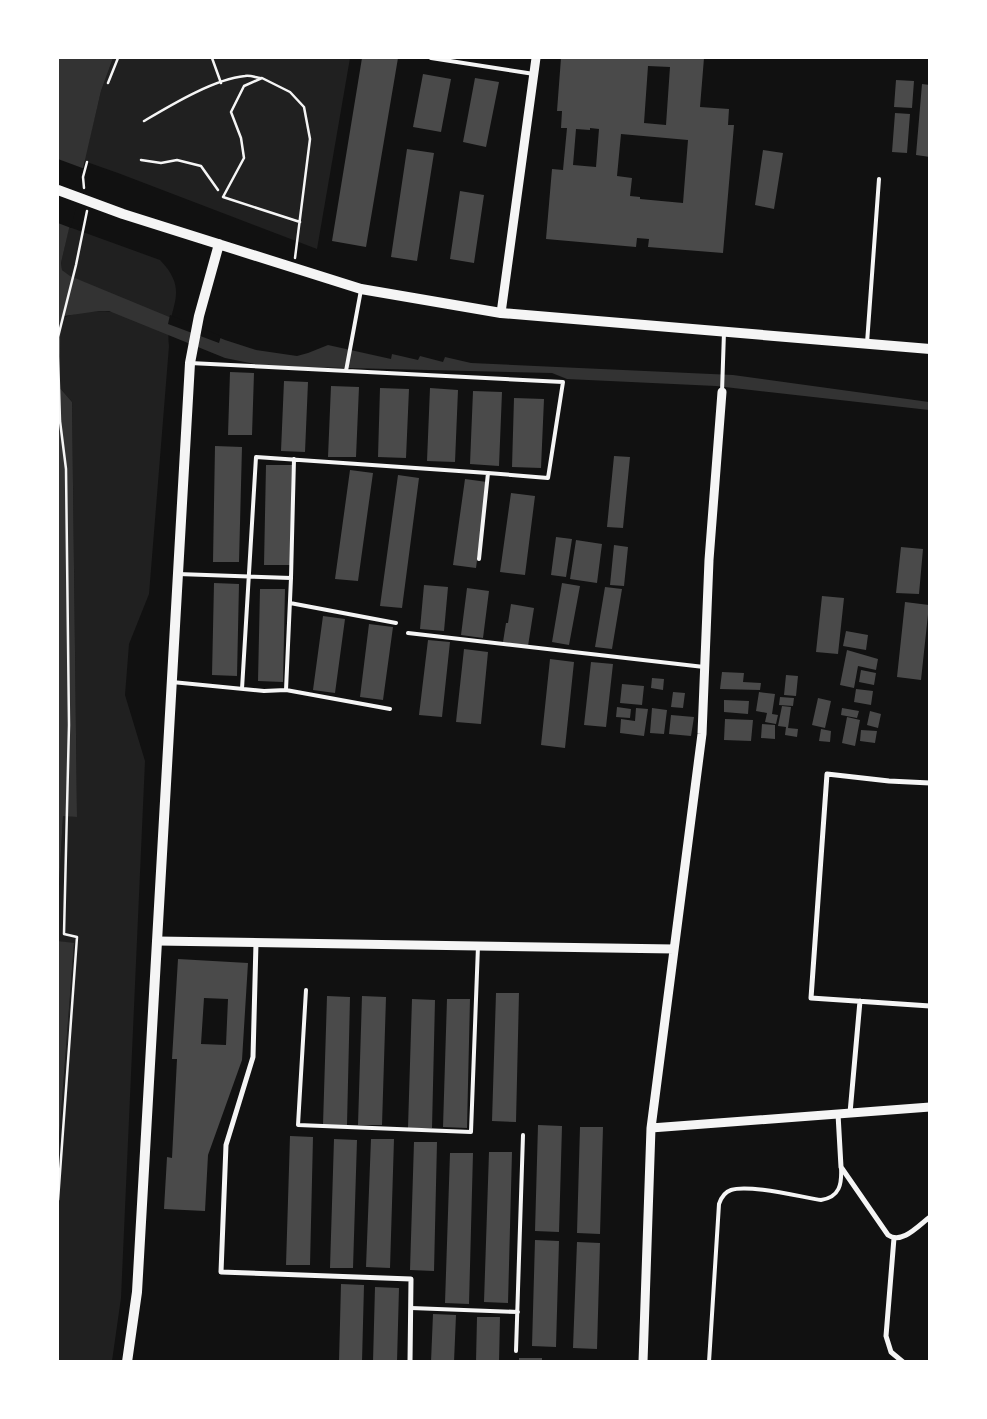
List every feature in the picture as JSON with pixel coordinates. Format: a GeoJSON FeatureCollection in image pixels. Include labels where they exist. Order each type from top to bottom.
{"type":"FeatureCollection","features":[{"type":"Feature","properties":{"kind":"main road"},"geometry":{"type":"LineString","coordinates":[[58,190],[124,214],[361,289],[501,313],[930,349]]}},
{"type":"Feature","properties":{"kind":"main road"},"geometry":{"type":"LineString","coordinates":[[128,1362],[137,1292],[190,363],[199,316],[219,244]]}},
{"type":"Feature","properties":{"kind":"street"},"geometry":{"type":"LineString","coordinates":[[501,313],[536,58]]}},
{"type":"Feature","properties":{"kind":"street"},"geometry":{"type":"LineString","coordinates":[[643,1362],[650,1128],[702,734],[708,560],[722,392]]}},
{"type":"Feature","properties":{"kind":"street"},"geometry":{"type":"LineString","coordinates":[[930,784],[827,774],[811,998],[930,1006]]}},
{"type":"Feature","properties":{"kind":"street"},"geometry":{"type":"LineString","coordinates":[[157,941],[674,949]]}},
{"type":"Feature","properties":{"kind":"street"},"geometry":{"type":"LineString","coordinates":[[256,943],[253,1057],[226,1145],[221,1272],[411,1279],[410,1362]]}},
{"type":"Feature","properties":{"kind":"street"},"geometry":{"type":"LineString","coordinates":[[850,1113],[860,1001]]}},
{"type":"Feature","properties":{"kind":"street"},"geometry":{"type":"LineString","coordinates":[[650,1128],[930,1107]]}},
{"type":"Feature","properties":{"kind":"street"},"geometry":{"type":"LineString","coordinates":[[838,1114],[841,1167],[888,1235],[894,1238],[905,1236],[930,1217]]}},
{"type":"Feature","properties":{"kind":"street"},"geometry":{"type":"LineString","coordinates":[[894,1238],[886,1336],[891,1352],[903,1362]]}},
{"type":"Feature","properties":{"kind":"lane"},"geometry":{"type":"LineString","coordinates":[[431,58],[534,74]]}},
{"type":"Feature","properties":{"kind":"lane"},"geometry":{"type":"LineString","coordinates":[[867,343],[879,180]]}},
{"type":"Feature","properties":{"kind":"lane"},"geometry":{"type":"LineString","coordinates":[[346,370],[361,289]]}},
{"type":"Feature","properties":{"kind":"lane"},"geometry":{"type":"LineString","coordinates":[[722,392],[724,332]]}},
{"type":"Feature","properties":{"kind":"lane"},"geometry":{"type":"LineString","coordinates":[[190,363],[563,382],[548,478],[256,457],[242,689]]}},
{"type":"Feature","properties":{"kind":"lane"},"geometry":{"type":"LineString","coordinates":[[286,690],[294,459]]}},
{"type":"Feature","properties":{"kind":"lane"},"geometry":{"type":"LineString","coordinates":[[479,559],[488,474]]}},
{"type":"Feature","properties":{"kind":"lane"},"geometry":{"type":"LineString","coordinates":[[178,574],[291,578]]}},
{"type":"Feature","properties":{"kind":"lane"},"geometry":{"type":"LineString","coordinates":[[290,603],[396,623]]}},
{"type":"Feature","properties":{"kind":"lane"},"geometry":{"type":"LineString","coordinates":[[408,633],[704,667]]}},
{"type":"Feature","properties":{"kind":"lane"},"geometry":{"type":"LineString","coordinates":[[172,682],[264,691],[286,690],[390,709]]}},
{"type":"Feature","properties":{"kind":"lane"},"geometry":{"type":"LineString","coordinates":[[306,990],[298,1125],[471,1132],[478,946]]}},
{"type":"Feature","properties":{"kind":"lane"},"geometry":{"type":"LineString","coordinates":[[516,1351],[523,1135]]}},
{"type":"Feature","properties":{"kind":"lane"},"geometry":{"type":"LineString","coordinates":[[709,1362],[719,1204],[721,1198],[732,1190],[751,1189],[821,1200],[828,1199],[838,1192],[841,1167]]}},
{"type":"Feature","properties":{"kind":"lane"},"geometry":{"type":"LineString","coordinates":[[411,1308],[518,1312]]}},
{"type":"Feature","properties":{"kind":"path"},"geometry":{"type":"LineString","coordinates":[[108,83],[118,58]]}},
{"type":"Feature","properties":{"kind":"path"},"geometry":{"type":"LineString","coordinates":[[212,58],[221,83]]}},
{"type":"Feature","properties":{"kind":"path"},"geometry":{"type":"LineString","coordinates":[[144,121],[180,100],[221,83],[246,76],[262,78],[290,92],[304,107],[310,140],[294,267]]}},
{"type":"Feature","properties":{"kind":"path"},"geometry":{"type":"LineString","coordinates":[[262,78],[244,86],[231,112],[241,138],[244,158],[223,197],[300,222]]}},
{"type":"Feature","properties":{"kind":"path"},"geometry":{"type":"LineString","coordinates":[[141,160],[161,163],[177,160],[200,166],[218,190]]}},
{"type":"Feature","properties":{"kind":"path"},"geometry":{"type":"LineString","coordinates":[[85,195],[83,177],[87,162]]}},
{"type":"Feature","properties":{"kind":"path"},"geometry":{"type":"LineString","coordinates":[[58,1200],[77,937],[64,934],[69,725],[66,469],[60,421],[58,337],[87,213],[86,204]]}},
{"type":"Feature","properties":{"kind":"shaded area"},"geometry":{"type":"Polygon","coordinates":[[[58,58],[113,58],[101,91],[61,263],[62,270],[70,276],[225,340],[256,350],[297,356],[328,345],[391,359],[392,354],[418,360],[420,356],[443,362],[445,357],[471,363],[733,375],[929,402],[929,410],[716,386],[567,379],[552,373],[265,366],[225,358],[109,311],[64,316],[61,320],[59,387],[72,402],[77,817],[63,816],[58,902],[58,58]]]}},
{"type":"Feature","properties":{"kind":"shaded area"},"geometry":{"type":"Polygon","coordinates":[[[113,58],[350,58],[317,249],[84,161],[101,91],[113,58]]]}},
{"type":"Feature","properties":{"kind":"shaded area"},"geometry":{"type":"Polygon","coordinates":[[[69,227],[160,260],[170,272],[175,283],[176,292],[169,333],[149,594],[129,644],[125,695],[145,761],[121,1298],[112,1361],[58,1361],[58,1152],[74,944],[58,941],[58,902],[63,815],[77,817],[72,402],[59,387],[61,320],[78,313],[112,312],[62,270],[61,263],[69,227]]]}},
{"type":"Feature","properties":{"kind":"shaded area"},"geometry":{"type":"Polygon","coordinates":[[[58,941],[74,943],[58,1152],[58,941]]]}},
{"type":"Feature","properties":{"kind":"pier"},"geometry":{"type":"Polygon","coordinates":[[[58,159],[85,169],[71,228],[58,223],[58,159]]]}},
{"type":"Feature","properties":{"kind":"pier"},"geometry":{"type":"Polygon","coordinates":[[[170,315],[221,336],[219,343],[168,324],[170,315]]]}},
{"type":"Feature","properties":{"kind":"building"},"geometry":{"type":"Polygon","coordinates":[[[362,58],[398,58],[366,247],[332,241],[362,58]]]}},
{"type":"Feature","properties":{"kind":"building"},"geometry":{"type":"Polygon","coordinates":[[[561,58],[704,58],[700,107],[729,109],[728,125],[734,125],[723,253],[648,247],[649,239],[637,238],[636,247],[546,239],[552,169],[563,170],[567,128],[561,128],[562,111],[557,111],[561,58]],[[648,66],[644,123],[666,125],[670,67],[648,66]],[[590,128],[590,130],[576,129],[573,165],[596,167],[599,129],[590,128]],[[621,134],[617,176],[632,178],[630,196],[640,197],[640,199],[683,203],[688,140],[621,134]]]}},
{"type":"Feature","properties":{"kind":"building"},"geometry":{"type":"Polygon","coordinates":[[[423,74],[451,79],[441,132],[413,127],[423,74]]]}},
{"type":"Feature","properties":{"kind":"building"},"geometry":{"type":"Polygon","coordinates":[[[475,78],[499,82],[486,147],[463,142],[475,78]]]}},
{"type":"Feature","properties":{"kind":"building"},"geometry":{"type":"Polygon","coordinates":[[[896,80],[914,81],[912,108],[894,107],[896,80]]]}},
{"type":"Feature","properties":{"kind":"building"},"geometry":{"type":"Polygon","coordinates":[[[922,84],[930,85],[930,157],[916,155],[922,84]]]}},
{"type":"Feature","properties":{"kind":"building"},"geometry":{"type":"Polygon","coordinates":[[[895,113],[910,114],[907,153],[892,152],[895,113]]]}},
{"type":"Feature","properties":{"kind":"building"},"geometry":{"type":"Polygon","coordinates":[[[407,149],[434,153],[417,261],[391,257],[407,149]]]}},
{"type":"Feature","properties":{"kind":"building"},"geometry":{"type":"Polygon","coordinates":[[[763,150],[783,153],[774,209],[755,205],[763,150]]]}},
{"type":"Feature","properties":{"kind":"building"},"geometry":{"type":"Polygon","coordinates":[[[460,191],[484,195],[474,263],[450,259],[460,191]]]}},
{"type":"Feature","properties":{"kind":"building"},"geometry":{"type":"Polygon","coordinates":[[[230,372],[254,373],[252,435],[228,435],[230,372]]]}},
{"type":"Feature","properties":{"kind":"building"},"geometry":{"type":"Polygon","coordinates":[[[284,381],[308,382],[305,452],[281,451],[284,381]]]}},
{"type":"Feature","properties":{"kind":"building"},"geometry":{"type":"Polygon","coordinates":[[[331,386],[359,387],[356,457],[328,457],[331,386]]]}},
{"type":"Feature","properties":{"kind":"building"},"geometry":{"type":"Polygon","coordinates":[[[380,388],[409,389],[406,458],[378,457],[380,388]]]}},
{"type":"Feature","properties":{"kind":"building"},"geometry":{"type":"Polygon","coordinates":[[[430,388],[458,390],[455,462],[427,461],[430,388]]]}},
{"type":"Feature","properties":{"kind":"building"},"geometry":{"type":"Polygon","coordinates":[[[473,391],[502,392],[499,466],[470,464],[473,391]]]}},
{"type":"Feature","properties":{"kind":"building"},"geometry":{"type":"Polygon","coordinates":[[[514,398],[544,399],[541,468],[512,467],[514,398]]]}},
{"type":"Feature","properties":{"kind":"building"},"geometry":{"type":"Polygon","coordinates":[[[215,446],[242,447],[239,562],[213,562],[215,446]]]}},
{"type":"Feature","properties":{"kind":"building"},"geometry":{"type":"Polygon","coordinates":[[[614,456],[630,457],[623,528],[607,527],[614,456]]]}},
{"type":"Feature","properties":{"kind":"building"},"geometry":{"type":"Polygon","coordinates":[[[266,465],[292,465],[290,565],[264,565],[266,465]]]}},
{"type":"Feature","properties":{"kind":"building"},"geometry":{"type":"Polygon","coordinates":[[[350,470],[373,473],[358,581],[335,579],[350,470]]]}},
{"type":"Feature","properties":{"kind":"building"},"geometry":{"type":"Polygon","coordinates":[[[398,475],[419,478],[402,608],[380,606],[398,475]]]}},
{"type":"Feature","properties":{"kind":"building"},"geometry":{"type":"Polygon","coordinates":[[[465,479],[487,482],[476,568],[453,565],[465,479]]]}},
{"type":"Feature","properties":{"kind":"building"},"geometry":{"type":"Polygon","coordinates":[[[511,493],[535,496],[525,575],[500,572],[511,493]]]}},
{"type":"Feature","properties":{"kind":"building"},"geometry":{"type":"Polygon","coordinates":[[[556,537],[572,539],[566,577],[551,575],[556,537]]]}},
{"type":"Feature","properties":{"kind":"building"},"geometry":{"type":"Polygon","coordinates":[[[576,540],[602,544],[597,583],[570,579],[576,540]]]}},
{"type":"Feature","properties":{"kind":"building"},"geometry":{"type":"Polygon","coordinates":[[[614,545],[628,547],[624,586],[610,585],[614,545]]]}},
{"type":"Feature","properties":{"kind":"building"},"geometry":{"type":"Polygon","coordinates":[[[901,547],[923,549],[919,594],[896,593],[901,547]]]}},
{"type":"Feature","properties":{"kind":"building"},"geometry":{"type":"Polygon","coordinates":[[[214,583],[239,584],[237,676],[212,675],[214,583]]]}},
{"type":"Feature","properties":{"kind":"building"},"geometry":{"type":"Polygon","coordinates":[[[562,583],[580,586],[569,645],[552,642],[562,583]]]}},
{"type":"Feature","properties":{"kind":"building"},"geometry":{"type":"Polygon","coordinates":[[[424,585],[448,587],[444,631],[420,629],[424,585]]]}},
{"type":"Feature","properties":{"kind":"building"},"geometry":{"type":"Polygon","coordinates":[[[605,587],[622,589],[612,649],[595,647],[605,587]]]}},
{"type":"Feature","properties":{"kind":"building"},"geometry":{"type":"Polygon","coordinates":[[[467,588],[489,591],[483,638],[461,635],[467,588]]]}},
{"type":"Feature","properties":{"kind":"building"},"geometry":{"type":"Polygon","coordinates":[[[260,589],[285,589],[283,682],[258,681],[260,589]]]}},
{"type":"Feature","properties":{"kind":"building"},"geometry":{"type":"Polygon","coordinates":[[[822,596],[844,598],[838,654],[816,652],[822,596]]]}},
{"type":"Feature","properties":{"kind":"building"},"geometry":{"type":"Polygon","coordinates":[[[905,602],[929,605],[921,680],[897,677],[905,602]]]}},
{"type":"Feature","properties":{"kind":"building"},"geometry":{"type":"Polygon","coordinates":[[[511,604],[534,608],[528,646],[503,642],[511,604]]]}},
{"type":"Feature","properties":{"kind":"building"},"geometry":{"type":"Polygon","coordinates":[[[323,616],[345,619],[335,693],[313,690],[323,616]]]}},
{"type":"Feature","properties":{"kind":"building"},"geometry":{"type":"Polygon","coordinates":[[[369,624],[393,627],[383,700],[360,697],[369,624]]]}},
{"type":"Feature","properties":{"kind":"building"},"geometry":{"type":"Polygon","coordinates":[[[846,631],[868,635],[866,650],[843,646],[846,631]]]}},
{"type":"Feature","properties":{"kind":"building"},"geometry":{"type":"Polygon","coordinates":[[[428,640],[450,642],[442,717],[419,715],[428,640]]]}},
{"type":"Feature","properties":{"kind":"building"},"geometry":{"type":"Polygon","coordinates":[[[464,649],[488,652],[481,724],[456,722],[464,649]]]}},
{"type":"Feature","properties":{"kind":"building"},"geometry":{"type":"Polygon","coordinates":[[[847,650],[878,659],[876,670],[858,666],[854,688],[840,685],[847,650]]]}},
{"type":"Feature","properties":{"kind":"building"},"geometry":{"type":"Polygon","coordinates":[[[550,659],[574,662],[565,748],[541,745],[550,659]]]}},
{"type":"Feature","properties":{"kind":"building"},"geometry":{"type":"Polygon","coordinates":[[[591,662],[613,664],[606,727],[584,725],[591,662]]]}},
{"type":"Feature","properties":{"kind":"building"},"geometry":{"type":"Polygon","coordinates":[[[861,670],[876,673],[874,685],[859,682],[861,670]]]}},
{"type":"Feature","properties":{"kind":"building"},"geometry":{"type":"Polygon","coordinates":[[[722,672],[744,673],[743,682],[761,683],[760,690],[720,689],[722,672]]]}},
{"type":"Feature","properties":{"kind":"building"},"geometry":{"type":"Polygon","coordinates":[[[786,675],[798,676],[796,696],[784,695],[786,675]]]}},
{"type":"Feature","properties":{"kind":"building"},"geometry":{"type":"Polygon","coordinates":[[[652,678],[664,679],[663,690],[651,688],[652,678]]]}},
{"type":"Feature","properties":{"kind":"building"},"geometry":{"type":"Polygon","coordinates":[[[622,684],[644,686],[642,705],[620,703],[622,684]]]}},
{"type":"Feature","properties":{"kind":"building"},"geometry":{"type":"Polygon","coordinates":[[[856,689],[873,691],[871,705],[854,702],[856,689]]]}},
{"type":"Feature","properties":{"kind":"building"},"geometry":{"type":"Polygon","coordinates":[[[673,692],[685,693],[683,708],[671,707],[673,692]]]}},
{"type":"Feature","properties":{"kind":"building"},"geometry":{"type":"Polygon","coordinates":[[[759,692],[775,694],[772,714],[778,715],[776,724],[765,722],[767,713],[756,711],[759,692]]]}},
{"type":"Feature","properties":{"kind":"building"},"geometry":{"type":"Polygon","coordinates":[[[780,697],[794,698],[793,706],[779,705],[780,697]]]}},
{"type":"Feature","properties":{"kind":"building"},"geometry":{"type":"Polygon","coordinates":[[[818,698],[831,701],[825,728],[812,725],[818,698]]]}},
{"type":"Feature","properties":{"kind":"building"},"geometry":{"type":"Polygon","coordinates":[[[724,700],[749,701],[748,714],[724,712],[724,700]]]}},
{"type":"Feature","properties":{"kind":"building"},"geometry":{"type":"Polygon","coordinates":[[[782,706],[791,707],[788,728],[798,729],[797,737],[785,735],[786,727],[778,726],[782,706]]]}},
{"type":"Feature","properties":{"kind":"building"},"geometry":{"type":"Polygon","coordinates":[[[617,707],[631,709],[630,718],[616,717],[617,707]]]}},
{"type":"Feature","properties":{"kind":"building"},"geometry":{"type":"Polygon","coordinates":[[[636,708],[648,709],[644,736],[620,733],[621,719],[635,721],[636,708]]]}},
{"type":"Feature","properties":{"kind":"building"},"geometry":{"type":"Polygon","coordinates":[[[652,708],[667,710],[664,734],[650,733],[652,708]]]}},
{"type":"Feature","properties":{"kind":"building"},"geometry":{"type":"Polygon","coordinates":[[[842,708],[859,711],[857,718],[841,715],[842,708]]]}},
{"type":"Feature","properties":{"kind":"building"},"geometry":{"type":"Polygon","coordinates":[[[870,711],[881,714],[878,728],[867,725],[870,711]]]}},
{"type":"Feature","properties":{"kind":"building"},"geometry":{"type":"Polygon","coordinates":[[[671,715],[694,717],[691,736],[669,734],[671,715]]]}},
{"type":"Feature","properties":{"kind":"building"},"geometry":{"type":"Polygon","coordinates":[[[847,717],[860,720],[855,746],[842,743],[847,717]]]}},
{"type":"Feature","properties":{"kind":"building"},"geometry":{"type":"Polygon","coordinates":[[[725,719],[753,720],[751,741],[724,740],[725,719]]]}},
{"type":"Feature","properties":{"kind":"building"},"geometry":{"type":"Polygon","coordinates":[[[762,724],[775,725],[775,739],[761,738],[762,724]]]}},
{"type":"Feature","properties":{"kind":"building"},"geometry":{"type":"Polygon","coordinates":[[[821,729],[831,731],[830,742],[819,741],[821,729]]]}},
{"type":"Feature","properties":{"kind":"building"},"geometry":{"type":"Polygon","coordinates":[[[861,730],[877,731],[875,743],[860,741],[861,730]]]}},
{"type":"Feature","properties":{"kind":"building"},"geometry":{"type":"Polygon","coordinates":[[[178,959],[248,963],[242,1060],[208,1155],[205,1211],[164,1209],[167,1157],[172,1158],[177,1059],[172,1059],[178,959]],[[204,998],[201,1044],[226,1045],[228,999],[204,998]]]}},
{"type":"Feature","properties":{"kind":"building"},"geometry":{"type":"Polygon","coordinates":[[[496,993],[519,993],[516,1122],[492,1121],[496,993]]]}},
{"type":"Feature","properties":{"kind":"building"},"geometry":{"type":"Polygon","coordinates":[[[327,996],[350,997],[347,1125],[323,1125],[327,996]]]}},
{"type":"Feature","properties":{"kind":"building"},"geometry":{"type":"Polygon","coordinates":[[[362,996],[386,997],[382,1125],[358,1125],[362,996]]]}},
{"type":"Feature","properties":{"kind":"building"},"geometry":{"type":"Polygon","coordinates":[[[412,999],[435,1000],[432,1128],[408,1128],[412,999]]]}},
{"type":"Feature","properties":{"kind":"building"},"geometry":{"type":"Polygon","coordinates":[[[447,999],[470,999],[467,1128],[443,1127],[447,999]]]}},
{"type":"Feature","properties":{"kind":"building"},"geometry":{"type":"Polygon","coordinates":[[[538,1125],[562,1126],[559,1232],[535,1231],[538,1125]]]}},
{"type":"Feature","properties":{"kind":"building"},"geometry":{"type":"Polygon","coordinates":[[[580,1127],[603,1127],[600,1234],[577,1233],[580,1127]]]}},
{"type":"Feature","properties":{"kind":"building"},"geometry":{"type":"Polygon","coordinates":[[[290,1136],[313,1137],[310,1265],[286,1265],[290,1136]]]}},
{"type":"Feature","properties":{"kind":"building"},"geometry":{"type":"Polygon","coordinates":[[[334,1139],[357,1140],[353,1268],[330,1268],[334,1139]]]}},
{"type":"Feature","properties":{"kind":"building"},"geometry":{"type":"Polygon","coordinates":[[[371,1139],[394,1139],[390,1268],[366,1267],[371,1139]]]}},
{"type":"Feature","properties":{"kind":"building"},"geometry":{"type":"Polygon","coordinates":[[[414,1142],[437,1142],[434,1271],[410,1270],[414,1142]]]}},
{"type":"Feature","properties":{"kind":"building"},"geometry":{"type":"Polygon","coordinates":[[[489,1152],[512,1152],[508,1303],[484,1302],[489,1152]]]}},
{"type":"Feature","properties":{"kind":"building"},"geometry":{"type":"Polygon","coordinates":[[[450,1153],[473,1153],[469,1304],[445,1303],[450,1153]]]}},
{"type":"Feature","properties":{"kind":"building"},"geometry":{"type":"Polygon","coordinates":[[[535,1240],[559,1241],[556,1347],[532,1346],[535,1240]]]}},
{"type":"Feature","properties":{"kind":"building"},"geometry":{"type":"Polygon","coordinates":[[[577,1242],[600,1243],[597,1349],[573,1348],[577,1242]]]}},
{"type":"Feature","properties":{"kind":"building"},"geometry":{"type":"Polygon","coordinates":[[[341,1284],[364,1285],[362,1362],[339,1362],[341,1284]]]}},
{"type":"Feature","properties":{"kind":"building"},"geometry":{"type":"Polygon","coordinates":[[[375,1287],[399,1288],[397,1362],[373,1362],[375,1287]]]}},
{"type":"Feature","properties":{"kind":"building"},"geometry":{"type":"Polygon","coordinates":[[[433,1314],[456,1315],[454,1362],[431,1362],[433,1314]]]}},
{"type":"Feature","properties":{"kind":"building"},"geometry":{"type":"Polygon","coordinates":[[[477,1317],[500,1317],[499,1362],[476,1362],[477,1317]]]}},
{"type":"Feature","properties":{"kind":"building"},"geometry":{"type":"Polygon","coordinates":[[[519,1358],[542,1358],[542,1362],[519,1362],[519,1358]]]}}]}
